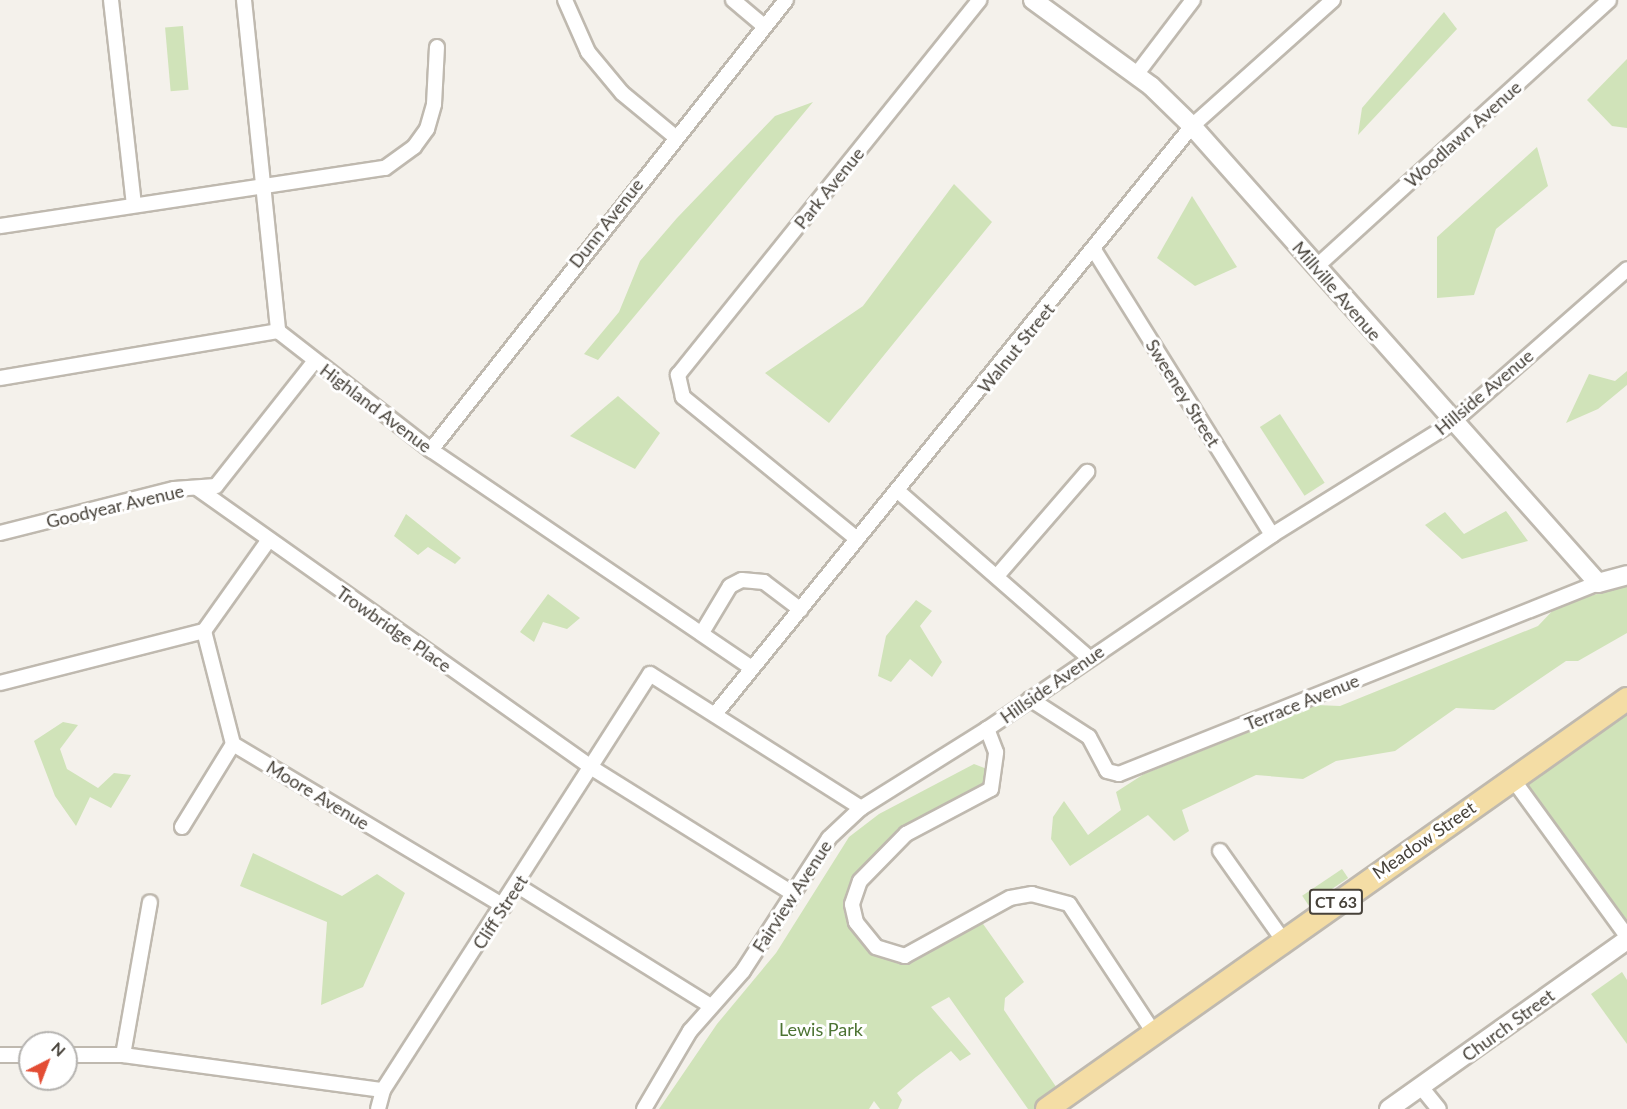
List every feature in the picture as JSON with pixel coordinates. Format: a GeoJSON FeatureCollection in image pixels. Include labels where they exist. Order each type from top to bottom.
{"type":"FeatureCollection","features":[{"type":"Feature","properties":{"kind":"main road","name":"Meadow Street"},"geometry":{"type":"LineString","coordinates":[[1048,1108],[1512,777],[1627,699]]}},
{"type":"Feature","properties":{"kind":"street"},"geometry":{"type":"LineString","coordinates":[[111,0],[134,205]]}},
{"type":"Feature","properties":{"kind":"street"},"geometry":{"type":"LineString","coordinates":[[0,378],[278,331],[244,0]]}},
{"type":"Feature","properties":{"kind":"street"},"geometry":{"type":"LineString","coordinates":[[565,0],[588,52],[622,93],[674,136]]}},
{"type":"Feature","properties":{"kind":"street"},"geometry":{"type":"LineString","coordinates":[[733,0],[763,25]]}},
{"type":"Feature","properties":{"kind":"street","name":"Dunn Avenue"},"geometry":{"type":"LineString","coordinates":[[431,450],[674,136],[763,25],[786,0]]}},
{"type":"Feature","properties":{"kind":"street","name":"Park Avenue"},"geometry":{"type":"LineString","coordinates":[[857,539],[683,397],[678,375],[980,0]]}},
{"type":"Feature","properties":{"kind":"street","name":"Millville Avenue"},"geometry":{"type":"LineString","coordinates":[[1034,0],[1136,75],[1192,126],[1452,423],[1598,583]]}},
{"type":"Feature","properties":{"kind":"street"},"geometry":{"type":"LineString","coordinates":[[1136,75],[1193,0]]}},
{"type":"Feature","properties":{"kind":"street","name":"Walnut Street"},"geometry":{"type":"LineString","coordinates":[[716,713],[857,539],[899,492],[1192,126],[1333,0]]}},
{"type":"Feature","properties":{"kind":"street","name":"Woodlawn Avenue"},"geometry":{"type":"LineString","coordinates":[[1316,267],[1609,0]]}},
{"type":"Feature","properties":{"kind":"street"},"geometry":{"type":"LineString","coordinates":[[0,224],[352,176],[401,159],[427,129],[434,104],[437,47]]}},
{"type":"Feature","properties":{"kind":"street","name":"Sweeney Street"},"geometry":{"type":"LineString","coordinates":[[1094,250],[1272,535]]}},
{"type":"Feature","properties":{"kind":"street","name":"Hillside Avenue"},"geometry":{"type":"LineString","coordinates":[[1154,1033],[1084,921],[1070,904],[1052,896],[1010,898],[905,956],[876,947],[856,922],[855,892],[874,861],[906,834],[991,789],[996,752],[987,729],[1272,535],[1452,423],[1627,269]]}},
{"type":"Feature","properties":{"kind":"street","name":"Highland Avenue"},"geometry":{"type":"LineString","coordinates":[[278,331],[314,362],[431,450],[559,542],[703,631],[752,668]]}},
{"type":"Feature","properties":{"kind":"street","name":"Goodyear Avenue"},"geometry":{"type":"LineString","coordinates":[[0,533],[197,488],[216,486],[314,362]]}},
{"type":"Feature","properties":{"kind":"street"},"geometry":{"type":"LineString","coordinates":[[997,576],[1088,472]]}},
{"type":"Feature","properties":{"kind":"street","name":"Trowbridge Place"},"geometry":{"type":"LineString","coordinates":[[197,488],[268,541],[592,768],[792,893]]}},
{"type":"Feature","properties":{"kind":"street"},"geometry":{"type":"LineString","coordinates":[[899,492],[1089,658]]}},
{"type":"Feature","properties":{"kind":"street"},"geometry":{"type":"LineString","coordinates":[[0,683],[204,631],[268,541]]}},
{"type":"Feature","properties":{"kind":"street"},"geometry":{"type":"LineString","coordinates":[[1598,583],[1627,575]]}},
{"type":"Feature","properties":{"kind":"street"},"geometry":{"type":"LineString","coordinates":[[703,631],[730,586],[742,580],[764,582],[801,610]]}},
{"type":"Feature","properties":{"kind":"street","name":"Terrace Avenue"},"geometry":{"type":"LineString","coordinates":[[1029,699],[1089,737],[1107,771],[1119,774],[1598,583]]}},
{"type":"Feature","properties":{"kind":"street"},"geometry":{"type":"LineString","coordinates":[[183,827],[233,744],[204,631]]}},
{"type":"Feature","properties":{"kind":"street","name":"Cliff Street"},"geometry":{"type":"LineString","coordinates":[[378,1109],[383,1090],[518,886],[650,674],[716,713],[861,808]]}},
{"type":"Feature","properties":{"kind":"street","name":"Fairview Avenue"},"geometry":{"type":"LineString","coordinates":[[644,1109],[711,1006],[743,971],[829,838],[861,808],[987,729]]}},
{"type":"Feature","properties":{"kind":"street","name":"Moore Avenue"},"geometry":{"type":"LineString","coordinates":[[233,744],[504,906]]}},
{"type":"Feature","properties":{"kind":"street"},"geometry":{"type":"LineString","coordinates":[[1512,777],[1627,938]]}},
{"type":"Feature","properties":{"kind":"street"},"geometry":{"type":"LineString","coordinates":[[1220,851],[1283,940]]}},
{"type":"Feature","properties":{"kind":"street"},"geometry":{"type":"LineString","coordinates":[[518,886],[711,1006]]}},
{"type":"Feature","properties":{"kind":"street"},"geometry":{"type":"LineString","coordinates":[[123,1055],[150,903]]}},
{"type":"Feature","properties":{"kind":"street","name":"Church Street"},"geometry":{"type":"LineString","coordinates":[[1389,1109],[1627,938]]}},
{"type":"Feature","properties":{"kind":"street"},"geometry":{"type":"LineString","coordinates":[[0,1055],[18,1055]]}},
{"type":"Feature","properties":{"kind":"street"},"geometry":{"type":"LineString","coordinates":[[78,1055],[123,1055],[383,1090]]}},
{"type":"Feature","properties":{"kind":"street"},"geometry":{"type":"LineString","coordinates":[[1421,1087],[1439,1109]]}},
{"type":"Feature","properties":{"kind":"green space"},"geometry":{"type":"Polygon","coordinates":[[[1444,12],[1457,29],[1358,135],[1362,108],[1444,12]]]}},
{"type":"Feature","properties":{"kind":"green space"},"geometry":{"type":"Polygon","coordinates":[[[183,26],[189,90],[171,91],[165,28],[183,26]]]}},
{"type":"Feature","properties":{"kind":"green space"},"geometry":{"type":"Polygon","coordinates":[[[1627,59],[1627,128],[1612,126],[1587,100],[1627,59]]]}},
{"type":"Feature","properties":{"kind":"green space"},"geometry":{"type":"Polygon","coordinates":[[[813,102],[598,360],[584,354],[619,312],[640,261],[677,218],[775,116],[813,102]]]}},
{"type":"Feature","properties":{"kind":"green space"},"geometry":{"type":"Polygon","coordinates":[[[1537,147],[1548,186],[1496,229],[1474,295],[1437,298],[1437,237],[1537,147]]]}},
{"type":"Feature","properties":{"kind":"green space"},"geometry":{"type":"Polygon","coordinates":[[[954,184],[992,222],[829,423],[765,373],[863,306],[954,184]]]}},
{"type":"Feature","properties":{"kind":"green space"},"geometry":{"type":"Polygon","coordinates":[[[1192,196],[1237,267],[1195,286],[1157,258],[1192,196]]]}},
{"type":"Feature","properties":{"kind":"green space"},"geometry":{"type":"Polygon","coordinates":[[[1627,371],[1627,385],[1598,409],[1566,423],[1589,374],[1615,381],[1627,371]]]}},
{"type":"Feature","properties":{"kind":"green space"},"geometry":{"type":"Polygon","coordinates":[[[618,396],[660,433],[635,469],[570,436],[618,396]]]}},
{"type":"Feature","properties":{"kind":"green space"},"geometry":{"type":"Polygon","coordinates":[[[1280,414],[1325,483],[1305,496],[1260,427],[1280,414]]]}},
{"type":"Feature","properties":{"kind":"green space"},"geometry":{"type":"Polygon","coordinates":[[[1506,511],[1528,541],[1462,559],[1425,525],[1445,512],[1464,534],[1506,511]]]}},
{"type":"Feature","properties":{"kind":"green space"},"geometry":{"type":"Polygon","coordinates":[[[406,514],[461,558],[455,564],[428,547],[418,555],[394,536],[406,514]]]}},
{"type":"Feature","properties":{"kind":"green space"},"geometry":{"type":"Polygon","coordinates":[[[1627,585],[1627,633],[1578,661],[1566,661],[1494,710],[1456,708],[1395,751],[1336,761],[1303,779],[1256,775],[1182,810],[1189,831],[1174,841],[1148,815],[1070,866],[1051,839],[1053,817],[1064,801],[1088,835],[1121,810],[1116,792],[1144,774],[1316,705],[1340,706],[1538,626],[1557,606],[1627,585]]]}},
{"type":"Feature","properties":{"kind":"green space"},"geometry":{"type":"Polygon","coordinates":[[[548,594],[580,618],[567,629],[543,622],[534,642],[520,632],[548,594]]]}},
{"type":"Feature","properties":{"kind":"green space"},"geometry":{"type":"Polygon","coordinates":[[[916,600],[932,611],[920,626],[942,662],[932,677],[910,659],[891,682],[878,676],[886,636],[916,600]]]}},
{"type":"Feature","properties":{"kind":"green space"},"geometry":{"type":"Polygon","coordinates":[[[1627,699],[1627,938],[1512,778],[1627,699]]]}},
{"type":"Feature","properties":{"kind":"green space"},"geometry":{"type":"Polygon","coordinates":[[[63,722],[78,725],[60,749],[67,769],[98,788],[114,773],[131,775],[111,808],[90,797],[76,826],[55,796],[34,741],[63,722]]]}},
{"type":"Feature","properties":{"kind":"green space","name":"Lewis Park"},"geometry":{"type":"Polygon","coordinates":[[[974,764],[987,769],[988,784],[891,839],[850,887],[844,913],[872,951],[911,961],[981,921],[1024,982],[1005,998],[1004,1010],[1063,1097],[1047,1109],[1028,1109],[949,997],[931,1007],[971,1054],[960,1061],[951,1051],[916,1077],[897,1093],[902,1100],[898,1109],[880,1109],[874,1101],[869,1109],[659,1109],[717,1024],[776,953],[849,837],[879,814],[974,764]]]}},
{"type":"Feature","properties":{"kind":"green space"},"geometry":{"type":"Polygon","coordinates":[[[253,853],[342,896],[377,874],[405,893],[363,987],[321,1005],[327,922],[240,886],[253,853]]]}},
{"type":"Feature","properties":{"kind":"green space"},"geometry":{"type":"Polygon","coordinates":[[[1342,869],[1348,878],[1308,905],[1302,896],[1342,869]]]}},
{"type":"Feature","properties":{"kind":"green space"},"geometry":{"type":"Polygon","coordinates":[[[1622,972],[1627,980],[1627,1044],[1591,994],[1622,972]]]}}]}
